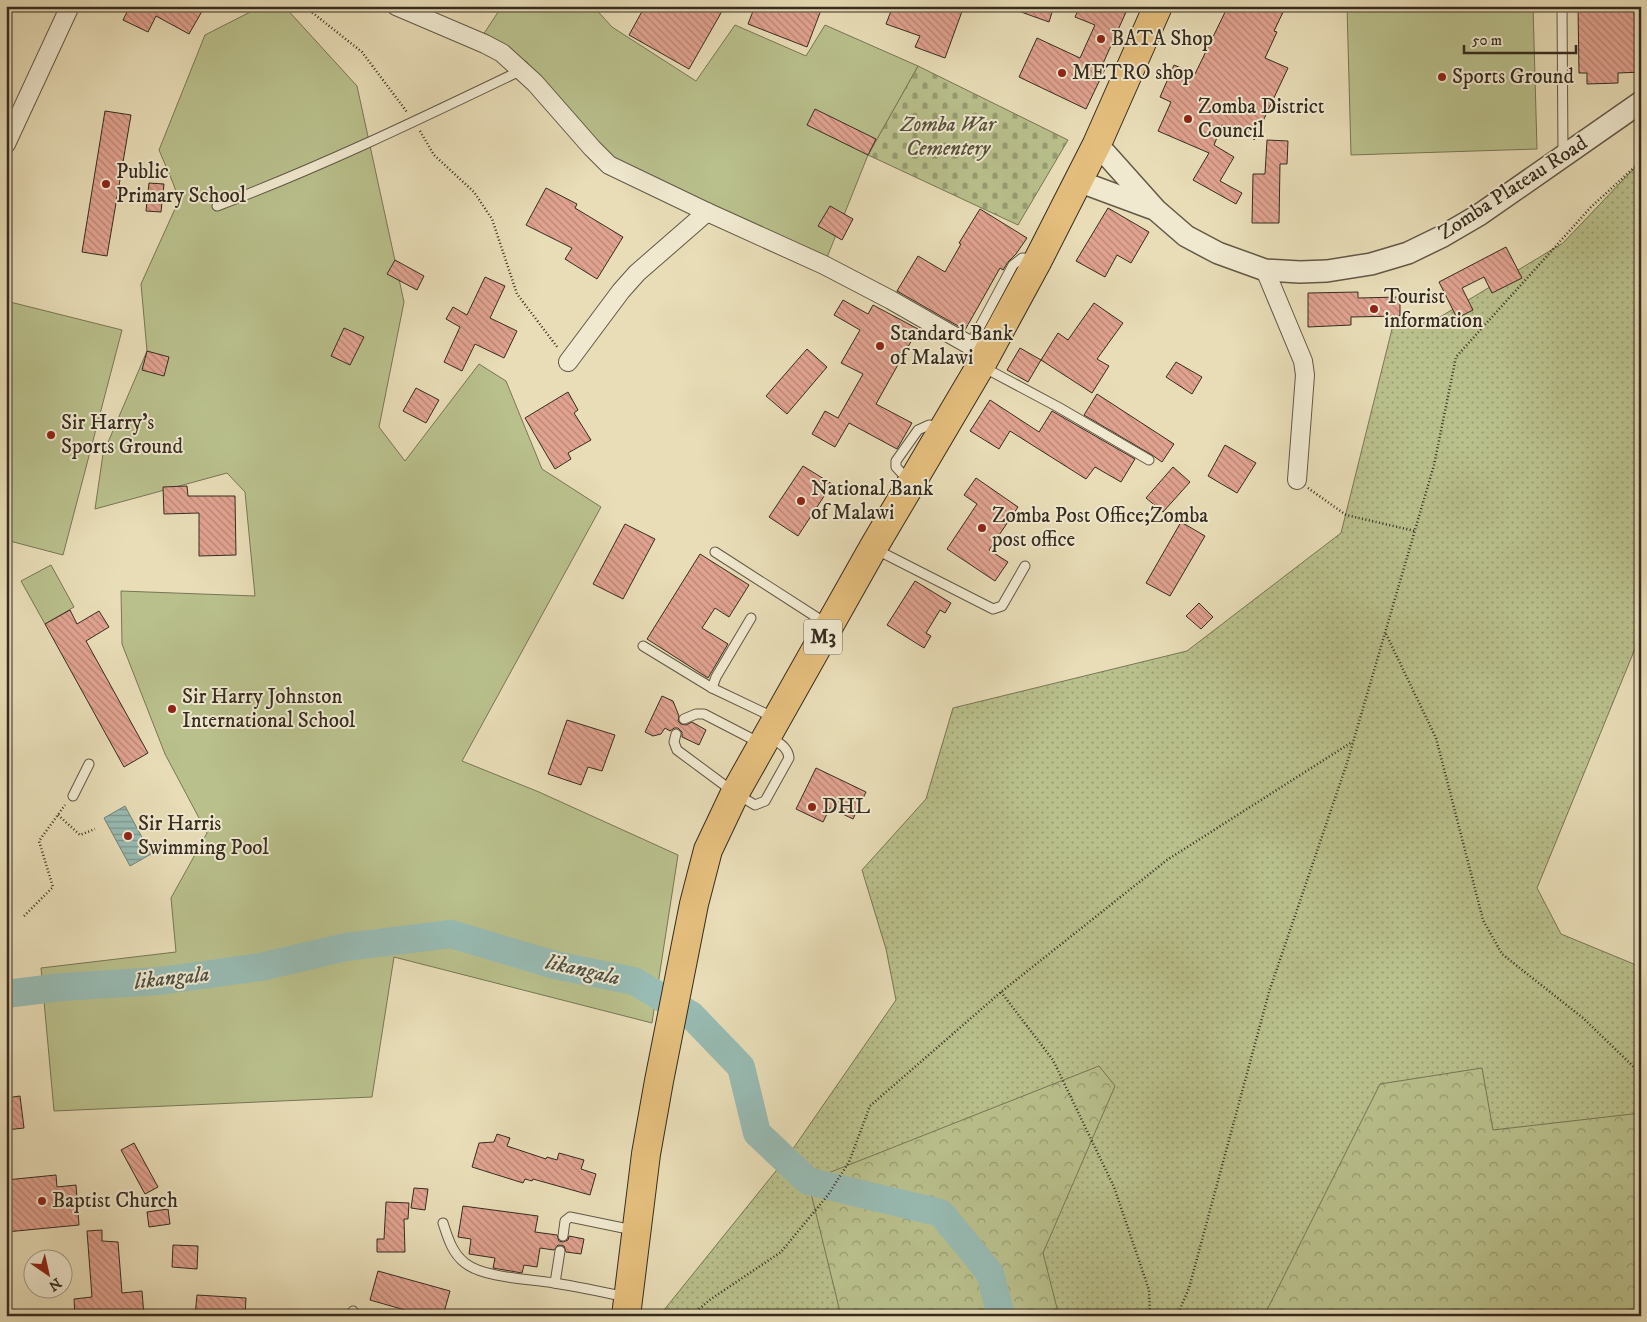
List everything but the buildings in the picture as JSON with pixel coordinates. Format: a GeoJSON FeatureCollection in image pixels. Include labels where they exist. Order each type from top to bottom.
{"type":"FeatureCollection","features":[{"type":"Feature","properties":{"kind":"highway","name":"M3"},"geometry":{"type":"LineString","coordinates":[[627,1306],[646,1154],[674,1001],[694,904],[708,850],[735,793],[829,625],[945,428],[979,355],[1038,260],[1097,144],[1158,6]]}},
{"type":"Feature","properties":{"kind":"street"},"geometry":{"type":"LineString","coordinates":[[6,144],[70,6]]}},
{"type":"Feature","properties":{"kind":"street"},"geometry":{"type":"LineString","coordinates":[[396,6],[485,44],[502,54],[535,83],[609,165],[824,265],[891,300],[979,355]]}},
{"type":"Feature","properties":{"kind":"street","name":"Zomba Plateau Road"},"geometry":{"type":"LineString","coordinates":[[1097,144],[1156,210],[1186,236],[1218,253],[1265,270],[1327,271],[1371,264],[1408,252],[1442,236],[1480,215],[1641,102]]}},
{"type":"Feature","properties":{"kind":"street","name":"Zomba Plateau Road"},"geometry":{"type":"LineString","coordinates":[[1078,181],[1156,210]]}},
{"type":"Feature","properties":{"kind":"street"},"geometry":{"type":"LineString","coordinates":[[568,362],[621,291],[637,273],[707,212]]}},
{"type":"Feature","properties":{"kind":"street"},"geometry":{"type":"LineString","coordinates":[[1265,270],[1289,322],[1303,361],[1305,375],[1297,480]]}},
{"type":"Feature","properties":{"kind":"lane"},"geometry":{"type":"LineString","coordinates":[[1562,6],[1564,156]]}},
{"type":"Feature","properties":{"kind":"lane"},"geometry":{"type":"LineString","coordinates":[[217,206],[273,185],[414,122],[522,70]]}},
{"type":"Feature","properties":{"kind":"lane"},"geometry":{"type":"LineString","coordinates":[[979,355],[1058,407],[1149,460]]}},
{"type":"Feature","properties":{"kind":"lane"},"geometry":{"type":"LineString","coordinates":[[873,548],[993,610],[1002,606],[1025,566]]}},
{"type":"Feature","properties":{"kind":"lane"},"geometry":{"type":"LineString","coordinates":[[715,552],[829,625]]}},
{"type":"Feature","properties":{"kind":"lane"},"geometry":{"type":"LineString","coordinates":[[712,688],[716,677],[751,618]]}},
{"type":"Feature","properties":{"kind":"lane"},"geometry":{"type":"LineString","coordinates":[[642,646],[712,688],[769,733]]}},
{"type":"Feature","properties":{"kind":"lane"},"geometry":{"type":"LineString","coordinates":[[684,719],[696,714],[704,714],[769,733]]}},
{"type":"Feature","properties":{"kind":"lane"},"geometry":{"type":"LineString","coordinates":[[676,734],[674,742],[678,750],[735,793]]}},
{"type":"Feature","properties":{"kind":"lane"},"geometry":{"type":"LineString","coordinates":[[73,796],[89,764]]}},
{"type":"Feature","properties":{"kind":"lane"},"geometry":{"type":"LineString","coordinates":[[563,1236],[565,1222],[570,1217],[637,1230]]}},
{"type":"Feature","properties":{"kind":"lane"},"geometry":{"type":"LineString","coordinates":[[443,1223],[457,1256],[479,1270],[505,1277],[555,1283],[627,1306]]}},
{"type":"Feature","properties":{"kind":"lane"},"geometry":{"type":"LineString","coordinates":[[555,1283],[560,1251]]}},
{"type":"Feature","properties":{"kind":"path"},"geometry":{"type":"LineString","coordinates":[[304,6],[362,52],[414,122],[434,155],[474,192],[492,219],[517,294],[568,362]]}},
{"type":"Feature","properties":{"kind":"path"},"geometry":{"type":"LineString","coordinates":[[1177,1316],[1189,1288],[1269,992],[1354,741],[1434,465],[1456,356],[1591,207],[1638,164],[1641,165]]}},
{"type":"Feature","properties":{"kind":"path"},"geometry":{"type":"LineString","coordinates":[[1297,480],[1346,514],[1415,531]]}},
{"type":"Feature","properties":{"kind":"path"},"geometry":{"type":"LineString","coordinates":[[1385,633],[1436,738],[1483,920],[1502,954],[1583,1018],[1641,1074]]}},
{"type":"Feature","properties":{"kind":"path"},"geometry":{"type":"LineString","coordinates":[[691,1316],[710,1299],[780,1252],[828,1195],[850,1162],[870,1106],[1002,992],[1167,860],[1354,741]]}},
{"type":"Feature","properties":{"kind":"path"},"geometry":{"type":"LineString","coordinates":[[24,916],[53,887],[38,841],[73,796]]}},
{"type":"Feature","properties":{"kind":"path"},"geometry":{"type":"LineString","coordinates":[[58,815],[80,835],[94,829]]}},
{"type":"Feature","properties":{"kind":"path"},"geometry":{"type":"LineString","coordinates":[[1002,992],[1053,1060],[1114,1187],[1149,1290],[1150,1316]]}},
{"type":"Feature","properties":{"kind":"green space"},"geometry":{"type":"Polygon","coordinates":[[[262,6],[284,6],[357,86],[404,302],[379,427],[405,461],[479,364],[506,381],[542,469],[601,507],[462,761],[539,792],[678,855],[652,1023],[394,957],[372,1097],[54,1111],[41,968],[176,952],[171,898],[207,833],[165,754],[122,644],[121,591],[255,596],[245,492],[227,473],[95,509],[103,454],[147,351],[141,284],[179,200],[159,150],[205,35],[262,6]]]}},
{"type":"Feature","properties":{"kind":"green space"},"geometry":{"type":"Polygon","coordinates":[[[502,6],[593,6],[612,27],[696,81],[735,25],[806,56],[825,25],[918,66],[868,155],[824,265],[605,168],[527,62],[483,35],[502,6]]]}},
{"type":"Feature","properties":{"kind":"green space","name":"Sports Ground"},"geometry":{"type":"Polygon","coordinates":[[[1347,6],[1533,6],[1537,149],[1351,155],[1347,6]]]}},
{"type":"Feature","properties":{"kind":"green space","name":"Zomba War Cementery"},"geometry":{"type":"Polygon","coordinates":[[[918,66],[1068,140],[1018,225],[868,155],[918,66]]]}},
{"type":"Feature","properties":{"kind":"green space"},"geometry":{"type":"Polygon","coordinates":[[[1641,161],[1641,634],[1537,888],[1561,934],[1641,967],[1641,1316],[667,1316],[664,1310],[788,1156],[896,1000],[886,949],[862,870],[926,799],[953,708],[1187,651],[1341,533],[1394,321],[1440,317],[1563,243],[1641,161]]]}},
{"type":"Feature","properties":{"kind":"green space","name":"Sir Harry's Sports Ground"},"geometry":{"type":"Polygon","coordinates":[[[6,301],[122,330],[63,555],[6,540],[6,301]]]}},
{"type":"Feature","properties":{"kind":"green space"},"geometry":{"type":"Polygon","coordinates":[[[51,565],[74,607],[45,624],[21,581],[51,565]]]}},
{"type":"Feature","properties":{"kind":"green space"},"geometry":{"type":"Polygon","coordinates":[[[1099,1066],[1115,1086],[1043,1253],[1059,1316],[841,1316],[808,1181],[1099,1066]]]}},
{"type":"Feature","properties":{"kind":"green space"},"geometry":{"type":"Polygon","coordinates":[[[1482,1068],[1493,1130],[1641,1113],[1641,1316],[1266,1316],[1267,1310],[1380,1084],[1482,1068]]]}},
{"type":"Feature","properties":{"kind":"water","name":"Sir Harris Swimming Pool"},"geometry":{"type":"Polygon","coordinates":[[[125,806],[151,854],[130,866],[104,818],[125,806]]]}},
{"type":"Feature","properties":{"kind":"waterway","name":"likangala"},"geometry":{"type":"LineString","coordinates":[[6,994],[62,987],[160,981],[261,967],[346,947],[451,934],[555,965],[634,981],[691,1015],[741,1067],[757,1133],[808,1181],[941,1213],[990,1273],[1001,1316]]}},
{"type":"Feature","properties":{"kind":"place","name":"BATA Shop"},"geometry":{"type":"Point","coordinates":[1101,39]}},
{"type":"Feature","properties":{"kind":"place","name":"METRO shop"},"geometry":{"type":"Point","coordinates":[1062,73]}},
{"type":"Feature","properties":{"kind":"place","name":"Sports Ground"},"geometry":{"type":"Point","coordinates":[1442,77]}},
{"type":"Feature","properties":{"kind":"place","name":"Zomba District Council"},"geometry":{"type":"Point","coordinates":[1188,119]}},
{"type":"Feature","properties":{"kind":"place","name":"Public Primary School"},"geometry":{"type":"Point","coordinates":[106,184]}},
{"type":"Feature","properties":{"kind":"place","name":"Tourist information"},"geometry":{"type":"Point","coordinates":[1374,309]}},
{"type":"Feature","properties":{"kind":"place","name":"Standard Bank of Malawi"},"geometry":{"type":"Point","coordinates":[880,346]}},
{"type":"Feature","properties":{"kind":"place","name":"Sir Harry's Sports Ground"},"geometry":{"type":"Point","coordinates":[51,435]}},
{"type":"Feature","properties":{"kind":"place","name":"National Bank of Malawi"},"geometry":{"type":"Point","coordinates":[801,501]}},
{"type":"Feature","properties":{"kind":"place","name":"Zomba Post Office;Zomba post office"},"geometry":{"type":"Point","coordinates":[982,528]}},
{"type":"Feature","properties":{"kind":"place","name":"Sir Harry Johnston International School"},"geometry":{"type":"Point","coordinates":[172,709]}},
{"type":"Feature","properties":{"kind":"place","name":"DHL"},"geometry":{"type":"Point","coordinates":[812,807]}},
{"type":"Feature","properties":{"kind":"place","name":"Sir Harris Swimming Pool"},"geometry":{"type":"Point","coordinates":[128,836]}},
{"type":"Feature","properties":{"kind":"place","name":"Baptist Church"},"geometry":{"type":"Point","coordinates":[42,1201]}}]}
